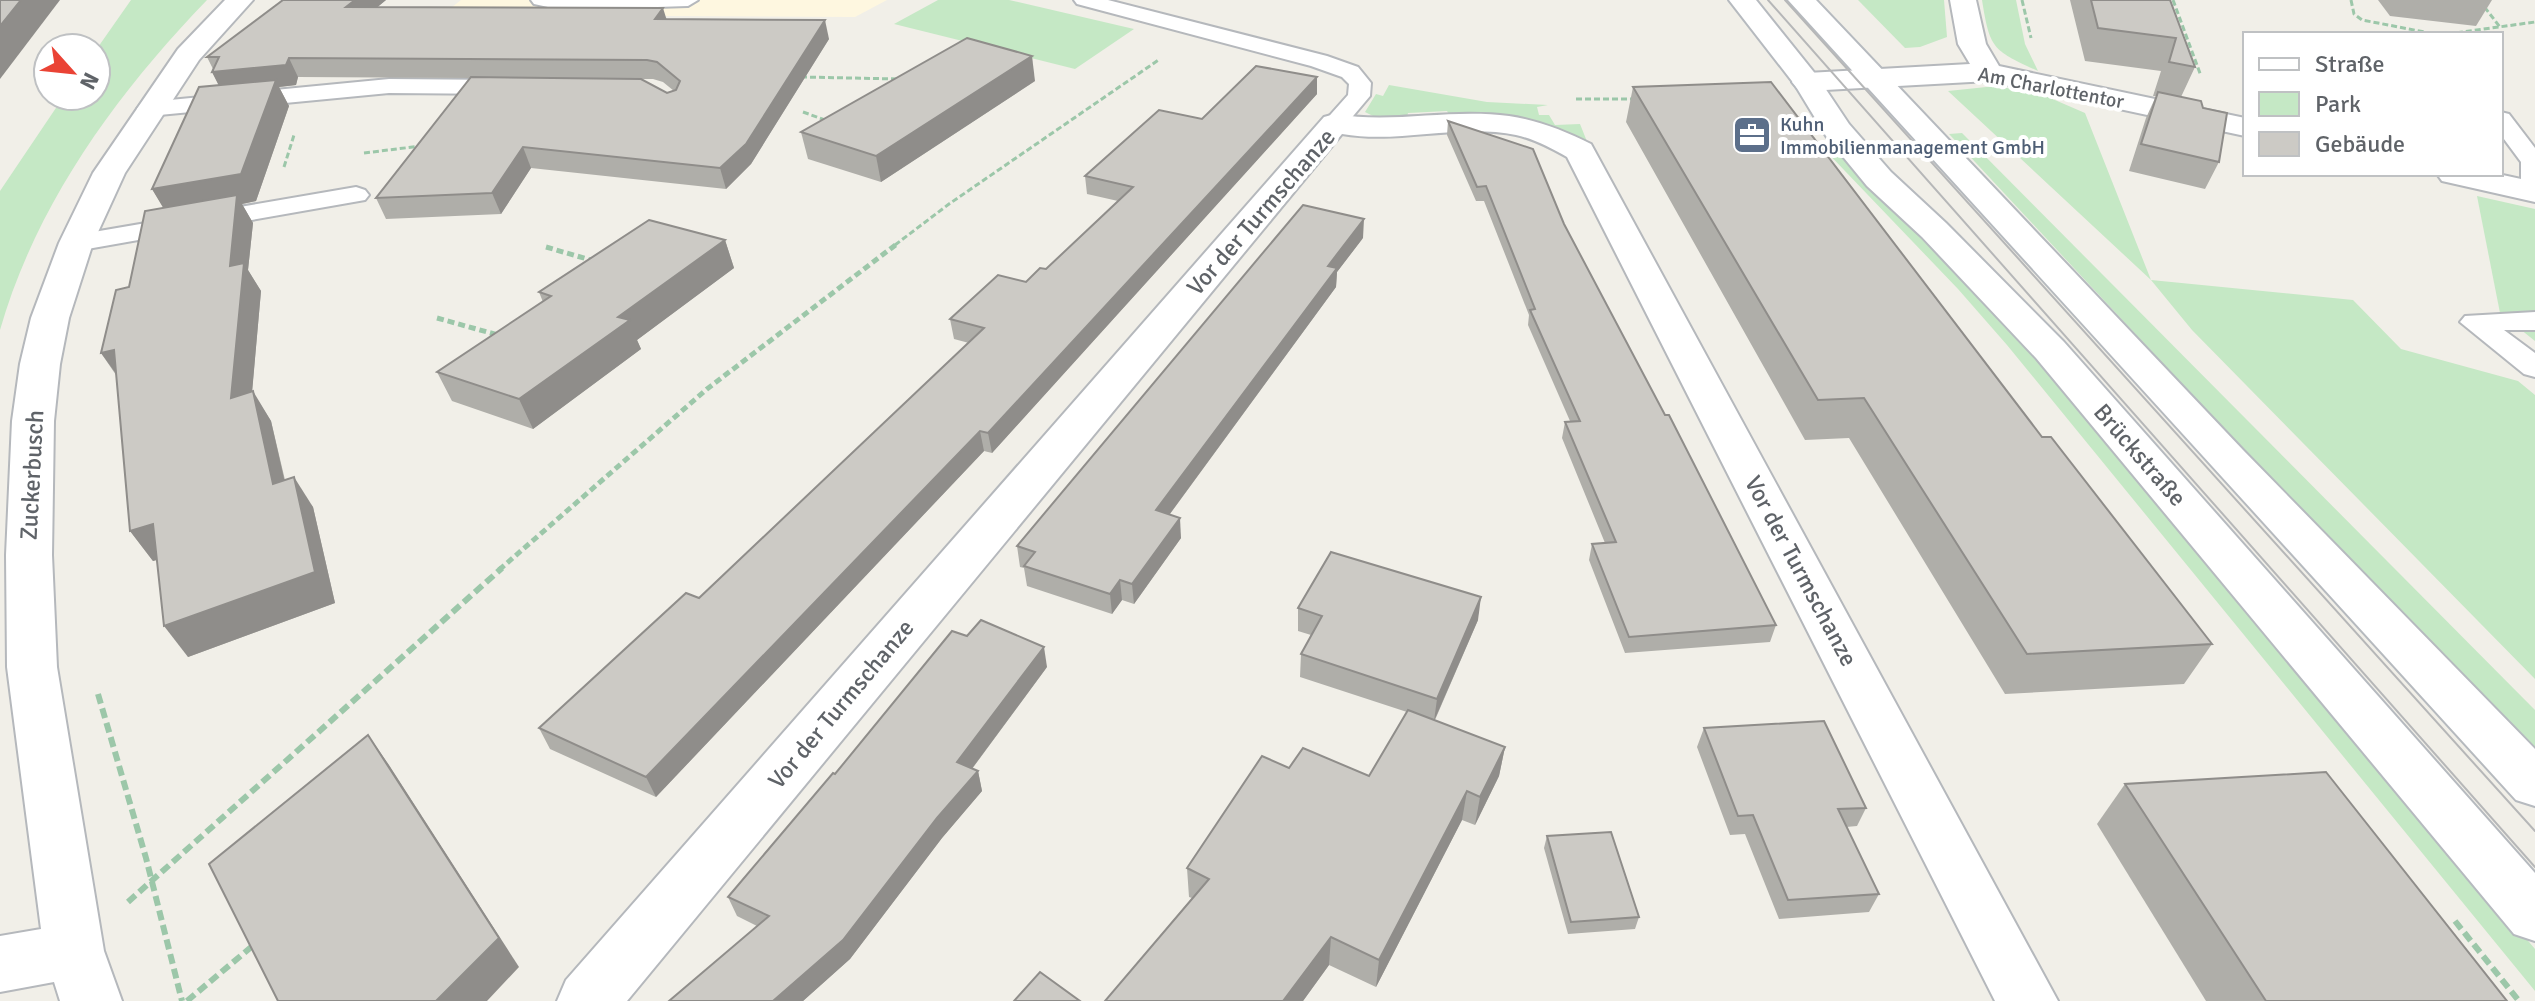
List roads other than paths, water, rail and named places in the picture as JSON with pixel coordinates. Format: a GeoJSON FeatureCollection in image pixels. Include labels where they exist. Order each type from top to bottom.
{"type":"FeatureCollection","features":[{"type":"Feature","properties":{"kind":"street","name":"Zuckerbusch"},"geometry":{"type":"LineString","coordinates":[[82,976],[32,667],[29,555],[33,421],[40,364],[50,318],[76,243],[109,173],[188,55],[240,0]]}},
{"type":"Feature","properties":{"kind":"street","name":"Brückstraße"},"geometry":{"type":"LineString","coordinates":[[1742,0],[1807,82],[1837,129],[1879,179],[1934,230],[2050,350],[2535,915]]}},
{"type":"Feature","properties":{"kind":"street"},"geometry":{"type":"LineString","coordinates":[[1801,0],[2535,784]]}},
{"type":"Feature","properties":{"kind":"street"},"geometry":{"type":"LineString","coordinates":[[1963,0],[1972,44],[1989,72]]}},
{"type":"Feature","properties":{"kind":"street","name":"Am Charlottentor"},"geometry":{"type":"LineString","coordinates":[[1807,82],[1989,72],[2232,124]]}},
{"type":"Feature","properties":{"kind":"street","name":"Vor der Turmschanze"},"geometry":{"type":"LineString","coordinates":[[588,1001],[1335,123],[1364,130],[1501,124],[1553,136],[1580,151],[2027,1001]]}},
{"type":"Feature","properties":{"kind":"street"},"geometry":{"type":"LineString","coordinates":[[2462,176],[2535,192]]}},
{"type":"Feature","properties":{"kind":"street"},"geometry":{"type":"LineString","coordinates":[[0,964],[82,976]]}},
{"type":"Feature","properties":{"kind":"lane"},"geometry":{"type":"LineString","coordinates":[[541,0],[562,4],[688,0]]}},
{"type":"Feature","properties":{"kind":"lane"},"geometry":{"type":"LineString","coordinates":[[1084,0],[1319,61],[1350,72],[1360,83],[1359,96],[1335,123]]}},
{"type":"Feature","properties":{"kind":"lane"},"geometry":{"type":"LineString","coordinates":[[149,109],[389,86],[529,87]]}},
{"type":"Feature","properties":{"kind":"lane"},"geometry":{"type":"LineString","coordinates":[[2503,122],[2533,162],[2535,192]]}},
{"type":"Feature","properties":{"kind":"lane"},"geometry":{"type":"LineString","coordinates":[[76,243],[356,195]]}},
{"type":"Feature","properties":{"kind":"lane"},"geometry":{"type":"LineString","coordinates":[[2535,321],[2475,322],[2535,368]]}},
{"type":"Feature","properties":{"kind":"tram line"},"geometry":{"type":"LineString","coordinates":[[1768,0],[2535,867]]}},
{"type":"Feature","properties":{"kind":"tram line"},"geometry":{"type":"LineString","coordinates":[[1785,0],[2535,831]]}},
{"type":"Feature","properties":{"kind":"place","name":"Kuhn Immobilienmanagement GmbH"},"geometry":{"type":"Point","coordinates":[1752,135]}}]}
